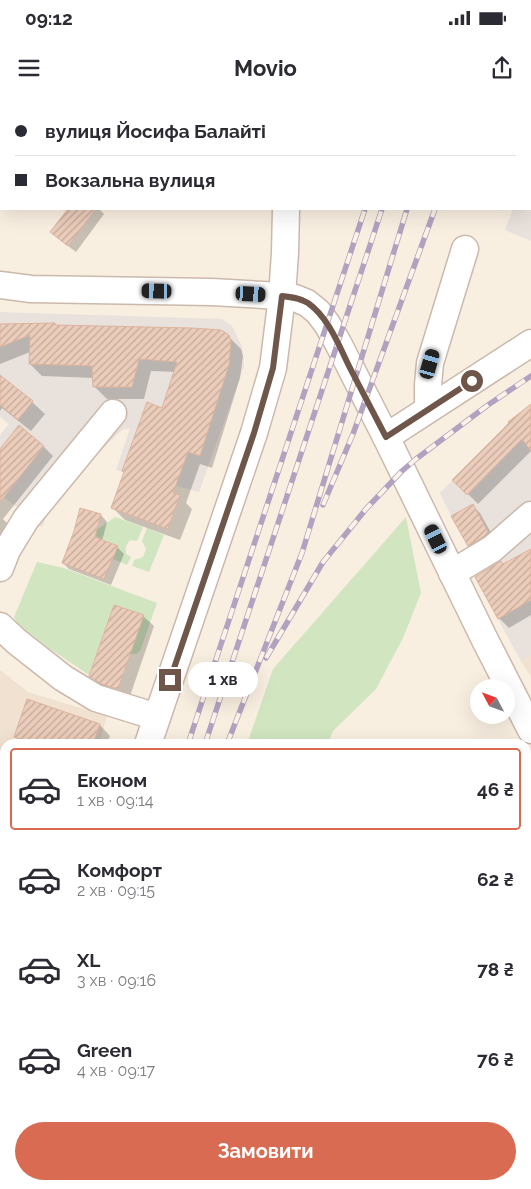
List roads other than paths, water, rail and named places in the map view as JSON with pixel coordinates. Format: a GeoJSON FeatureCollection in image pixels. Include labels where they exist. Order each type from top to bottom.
{"type":"FeatureCollection","features":[{"type":"Feature","properties":{"kind":"street"},"geometry":{"type":"LineString","coordinates":[[150,739],[254,433],[273,368],[282,296],[286,210]]}},
{"type":"Feature","properties":{"kind":"street"},"geometry":{"type":"LineString","coordinates":[[428,409],[430,364],[464,249]]}},
{"type":"Feature","properties":{"kind":"street"},"geometry":{"type":"LineString","coordinates":[[0,285],[31,289],[212,292],[282,296],[295,298],[307,303],[318,312],[338,343],[386,437],[531,730]]}},
{"type":"Feature","properties":{"kind":"street"},"geometry":{"type":"LineString","coordinates":[[386,437],[531,343]]}},
{"type":"Feature","properties":{"kind":"street"},"geometry":{"type":"LineString","coordinates":[[0,568],[7,550],[26,519],[113,414]]}},
{"type":"Feature","properties":{"kind":"street"},"geometry":{"type":"LineString","coordinates":[[452,572],[492,549],[531,515]]}},
{"type":"Feature","properties":{"kind":"street"},"geometry":{"type":"LineString","coordinates":[[0,626],[63,678],[96,698],[158,717]]}},
{"type":"Feature","properties":{"kind":"railway"},"geometry":{"type":"LineString","coordinates":[[190,739],[365,210]]}},
{"type":"Feature","properties":{"kind":"railway"},"geometry":{"type":"LineString","coordinates":[[207,739],[382,210]]}},
{"type":"Feature","properties":{"kind":"railway"},"geometry":{"type":"LineString","coordinates":[[229,739],[302,553],[407,210]]}},
{"type":"Feature","properties":{"kind":"railway"},"geometry":{"type":"LineString","coordinates":[[323,505],[353,434],[435,210]]}},
{"type":"Feature","properties":{"kind":"railway"},"geometry":{"type":"LineString","coordinates":[[266,658],[323,562],[366,509],[416,459],[488,405],[531,376]]}}]}
